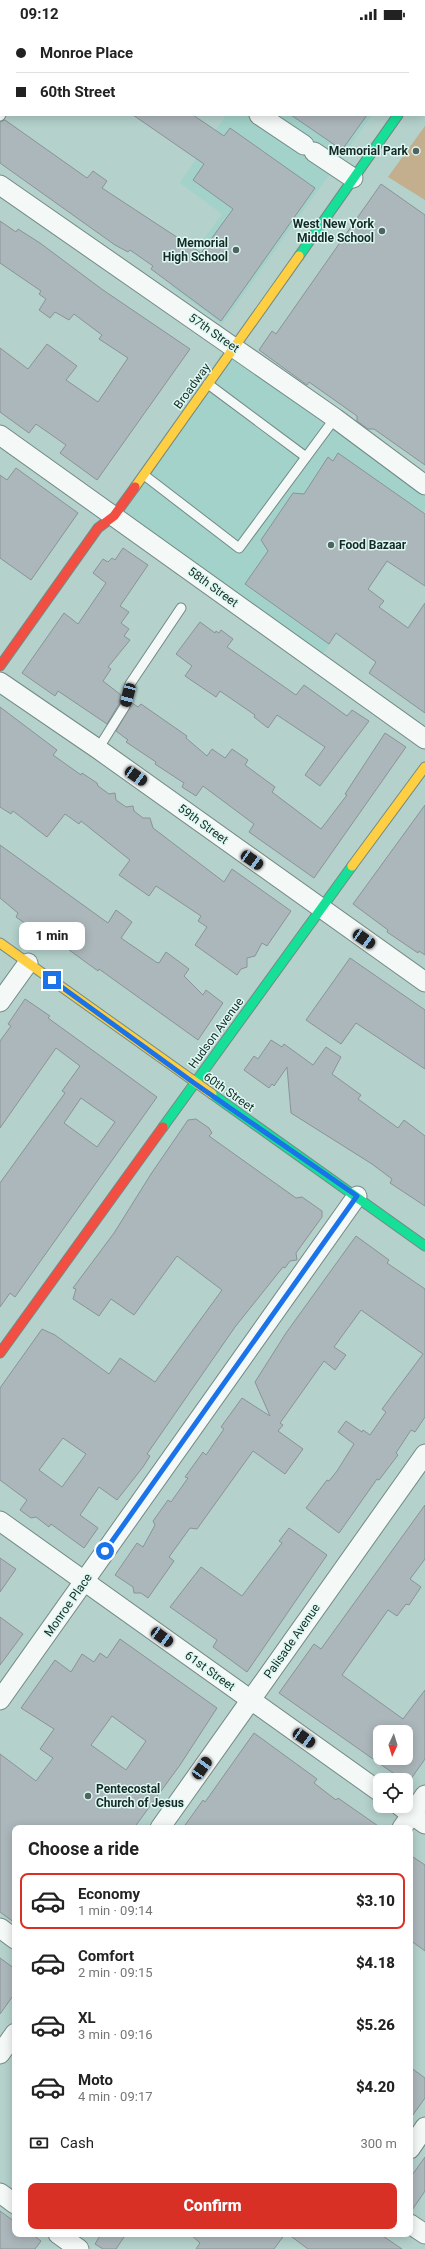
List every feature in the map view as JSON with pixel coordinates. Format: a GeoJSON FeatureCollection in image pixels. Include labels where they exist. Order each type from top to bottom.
{"type":"FeatureCollection","features":[{"type":"Feature","properties":{"kind":"street"},"geometry":{"type":"LineString","coordinates":[[261,116],[353,178]]}},
{"type":"Feature","properties":{"kind":"street","name":"Broadway"},"geometry":{"type":"LineString","coordinates":[[0,666],[98,528],[114,516],[144,475],[397,116]]}},
{"type":"Feature","properties":{"kind":"street","name":"57th Street"},"geometry":{"type":"LineString","coordinates":[[0,184],[335,418],[425,485]]}},
{"type":"Feature","properties":{"kind":"street","name":"58th Street"},"geometry":{"type":"LineString","coordinates":[[0,435],[425,739]]}},
{"type":"Feature","properties":{"kind":"street","name":"59th Street"},"geometry":{"type":"LineString","coordinates":[[0,682],[98,749],[320,909],[425,982]]}},
{"type":"Feature","properties":{"kind":"street","name":"Hudson Avenue"},"geometry":{"type":"LineString","coordinates":[[0,1353],[320,909],[425,767]]}},
{"type":"Feature","properties":{"kind":"street","name":"60th Street"},"geometry":{"type":"LineString","coordinates":[[0,943],[194,1083],[357,1196],[425,1246]]}},
{"type":"Feature","properties":{"kind":"street"},"geometry":{"type":"LineString","coordinates":[[0,1002],[28,963]]}},
{"type":"Feature","properties":{"kind":"street","name":"Monroe Place"},"geometry":{"type":"LineString","coordinates":[[0,1700],[357,1196]]}},
{"type":"Feature","properties":{"kind":"street","name":"Palisade Avenue"},"geometry":{"type":"LineString","coordinates":[[162,1825],[425,1454]]}},
{"type":"Feature","properties":{"kind":"street","name":"61st Street"},"geometry":{"type":"LineString","coordinates":[[0,1521],[373,1787]]}},
{"type":"Feature","properties":{"kind":"street"},"geometry":{"type":"LineString","coordinates":[[410,1818],[425,1795]]}},
{"type":"Feature","properties":{"kind":"street"},"geometry":{"type":"LineString","coordinates":[[0,1928],[12,1937]]}},
{"type":"Feature","properties":{"kind":"street"},"geometry":{"type":"LineString","coordinates":[[0,2054],[12,2037]]}},
{"type":"Feature","properties":{"kind":"street"},"geometry":{"type":"LineString","coordinates":[[413,2145],[425,2127]]}},
{"type":"Feature","properties":{"kind":"street"},"geometry":{"type":"LineString","coordinates":[[0,2193],[12,2202]]}},
{"type":"Feature","properties":{"kind":"street"},"geometry":{"type":"LineString","coordinates":[[413,2226],[425,2234]]}},
{"type":"Feature","properties":{"kind":"street"},"geometry":{"type":"LineString","coordinates":[[62,2237],[80,2249]]}},
{"type":"Feature","properties":{"kind":"lane"},"geometry":{"type":"LineString","coordinates":[[208,384],[306,457]]}},
{"type":"Feature","properties":{"kind":"lane"},"geometry":{"type":"LineString","coordinates":[[144,475],[239,548],[335,418]]}},
{"type":"Feature","properties":{"kind":"lane"},"geometry":{"type":"LineString","coordinates":[[98,749],[125,706],[130,684],[181,608]]}},
{"type":"Feature","properties":{"kind":"shaded area","name":"Memorial High School"},"geometry":{"type":"Polygon","coordinates":[[[225,116],[371,116],[222,324],[170,286],[222,214],[180,183],[225,116]]]}},
{"type":"Feature","properties":{"kind":"shaded area","name":"Memorial Park"},"geometry":{"type":"Polygon","coordinates":[[[425,126],[425,200],[388,177],[425,126]]]}},
{"type":"Feature","properties":{"kind":"shaded area"},"geometry":{"type":"Polygon","coordinates":[[[227,345],[425,486],[425,509],[320,658],[114,516],[227,345]]]}},
{"type":"Feature","properties":{"kind":"building"},"geometry":{"type":"Polygon","coordinates":[[[134,116],[194,116],[224,136],[230,128],[315,188],[221,321],[151,269],[153,266],[130,250],[128,252],[115,245],[0,163],[0,122],[5,120],[87,178],[93,171],[107,181],[102,188],[201,253],[233,209],[193,180],[204,164],[134,116]]]}},
{"type":"Feature","properties":{"kind":"building"},"geometry":{"type":"Polygon","coordinates":[[[292,116],[366,116],[342,150],[292,116]]]}},
{"type":"Feature","properties":{"kind":"building","name":"West New York Middle School"},"geometry":{"type":"Polygon","coordinates":[[[381,184],[425,215],[425,465],[374,429],[368,429],[357,421],[357,416],[309,382],[307,385],[259,350],[272,331],[276,334],[381,184]]]}},
{"type":"Feature","properties":{"kind":"building"},"geometry":{"type":"Polygon","coordinates":[[[0,221],[16,232],[18,229],[40,243],[103,290],[190,349],[97,480],[60,453],[66,445],[36,424],[29,433],[0,412],[0,348],[28,369],[47,344],[77,366],[66,380],[98,402],[128,358],[99,339],[102,335],[74,314],[69,320],[55,312],[50,318],[39,310],[46,299],[39,294],[41,291],[0,263],[0,221]]]}},
{"type":"Feature","properties":{"kind":"building","name":"Food Bazaar"},"geometry":{"type":"Polygon","coordinates":[[[338,453],[425,514],[425,586],[387,561],[368,589],[384,601],[379,607],[408,628],[425,603],[425,713],[369,673],[376,662],[336,633],[329,644],[245,584],[268,551],[261,540],[293,493],[304,494],[328,457],[333,461],[338,453]]]}},
{"type":"Feature","properties":{"kind":"building"},"geometry":{"type":"Polygon","coordinates":[[[16,468],[78,513],[31,580],[0,558],[0,475],[7,480],[16,468]]]}},
{"type":"Feature","properties":{"kind":"building"},"geometry":{"type":"Polygon","coordinates":[[[123,548],[148,565],[120,606],[129,612],[121,623],[129,629],[124,636],[130,640],[108,667],[111,669],[103,681],[121,695],[119,704],[107,724],[58,691],[55,696],[22,673],[64,613],[78,624],[106,583],[93,573],[103,559],[108,562],[112,558],[115,560],[123,548]]]}},
{"type":"Feature","properties":{"kind":"building"},"geometry":{"type":"Polygon","coordinates":[[[200,622],[215,633],[216,631],[219,633],[221,630],[233,639],[227,647],[296,695],[304,685],[347,716],[352,710],[369,721],[320,786],[305,775],[325,747],[277,715],[268,728],[254,717],[255,715],[220,691],[216,697],[185,676],[192,666],[176,654],[200,622]]]}},
{"type":"Feature","properties":{"kind":"building"},"geometry":{"type":"Polygon","coordinates":[[[132,703],[138,707],[141,704],[187,736],[186,738],[207,756],[212,749],[225,758],[232,749],[248,760],[245,765],[275,787],[272,792],[321,829],[347,795],[345,794],[385,733],[406,747],[314,878],[249,832],[254,824],[203,786],[196,796],[182,787],[184,783],[155,764],[156,762],[126,742],[128,740],[116,731],[132,703]]]}},
{"type":"Feature","properties":{"kind":"building"},"geometry":{"type":"Polygon","coordinates":[[[0,707],[57,750],[53,755],[81,775],[82,773],[97,783],[98,786],[109,794],[115,793],[116,800],[126,807],[133,806],[134,811],[143,818],[150,818],[153,828],[224,882],[232,869],[291,911],[267,946],[262,943],[255,956],[247,958],[247,967],[241,969],[237,975],[195,945],[207,927],[198,921],[201,916],[156,886],[149,896],[119,875],[130,860],[81,821],[79,824],[65,814],[47,837],[13,811],[11,814],[0,807],[0,707]]]}},
{"type":"Feature","properties":{"kind":"building"},"geometry":{"type":"Polygon","coordinates":[[[425,805],[425,955],[419,951],[418,953],[387,932],[388,930],[353,904],[425,805]]]}},
{"type":"Feature","properties":{"kind":"building"},"geometry":{"type":"Polygon","coordinates":[[[0,845],[108,923],[116,910],[132,922],[121,938],[156,962],[159,963],[166,952],[189,969],[184,976],[203,995],[206,990],[223,1003],[198,1040],[99,969],[98,971],[65,947],[63,950],[16,917],[18,913],[0,898],[0,845]]]}},
{"type":"Feature","properties":{"kind":"building"},"geometry":{"type":"Polygon","coordinates":[[[350,958],[425,1010],[425,1069],[356,1023],[341,1044],[306,1020],[350,958]]]}},
{"type":"Feature","properties":{"kind":"building"},"geometry":{"type":"Polygon","coordinates":[[[25,999],[50,1016],[48,1018],[157,1097],[15,1297],[10,1293],[0,1307],[0,1183],[65,1093],[62,1091],[80,1066],[56,1048],[0,1128],[0,1041],[11,1026],[8,1024],[25,999]],[[81,1098],[64,1123],[97,1147],[115,1122],[81,1098]]]}},
{"type":"Feature","properties":{"kind":"building"},"geometry":{"type":"Polygon","coordinates":[[[271,1040],[282,1047],[284,1044],[313,1065],[326,1047],[341,1057],[332,1074],[361,1095],[358,1099],[398,1128],[404,1120],[425,1136],[425,1206],[390,1183],[392,1179],[372,1164],[291,1113],[287,1067],[274,1086],[272,1084],[269,1088],[244,1070],[254,1056],[258,1059],[271,1040]]]}},
{"type":"Feature","properties":{"kind":"building"},"geometry":{"type":"Polygon","coordinates":[[[196,1119],[209,1128],[212,1133],[209,1136],[296,1198],[302,1197],[322,1211],[322,1217],[296,1253],[297,1260],[290,1261],[285,1268],[283,1267],[235,1327],[147,1454],[150,1456],[143,1467],[117,1500],[99,1487],[80,1515],[98,1528],[84,1548],[51,1524],[49,1527],[36,1517],[31,1518],[20,1510],[27,1500],[0,1480],[0,1388],[42,1329],[55,1335],[109,1374],[120,1358],[155,1382],[222,1290],[177,1256],[134,1315],[111,1299],[99,1316],[73,1299],[76,1289],[73,1288],[114,1233],[151,1174],[188,1120],[196,1119]],[[63,1438],[39,1470],[62,1487],[86,1454],[63,1438]]]}},
{"type":"Feature","properties":{"kind":"building"},"geometry":{"type":"Polygon","coordinates":[[[356,1236],[389,1260],[387,1263],[425,1289],[425,1417],[415,1432],[411,1430],[396,1453],[398,1455],[379,1480],[377,1479],[339,1533],[306,1508],[327,1480],[329,1481],[337,1471],[354,1444],[338,1432],[346,1421],[362,1432],[363,1430],[370,1435],[386,1412],[382,1409],[423,1354],[361,1310],[334,1347],[346,1355],[335,1370],[324,1361],[280,1423],[283,1425],[278,1431],[303,1449],[285,1474],[253,1451],[197,1529],[190,1528],[169,1557],[174,1561],[148,1598],[141,1593],[134,1593],[133,1587],[115,1575],[137,1543],[143,1547],[155,1525],[153,1521],[168,1500],[171,1502],[188,1478],[185,1477],[203,1452],[206,1455],[224,1429],[221,1427],[242,1398],[270,1416],[255,1382],[286,1333],[356,1236]]]}},
{"type":"Feature","properties":{"kind":"building"},"geometry":{"type":"Polygon","coordinates":[[[425,1505],[425,1559],[410,1579],[421,1587],[409,1605],[406,1604],[397,1616],[388,1610],[342,1675],[403,1719],[425,1690],[425,1759],[413,1776],[413,1773],[393,1773],[382,1765],[413,1765],[413,1725],[373,1725],[373,1759],[279,1693],[314,1644],[321,1649],[425,1505]]]}},
{"type":"Feature","properties":{"kind":"building"},"geometry":{"type":"Polygon","coordinates":[[[289,1528],[327,1555],[247,1672],[213,1647],[217,1640],[170,1607],[201,1567],[242,1596],[282,1543],[279,1541],[289,1528]]]}},
{"type":"Feature","properties":{"kind":"building"},"geometry":{"type":"Polygon","coordinates":[[[0,1558],[16,1569],[0,1592],[0,1558]]]}},
{"type":"Feature","properties":{"kind":"building"},"geometry":{"type":"Polygon","coordinates":[[[0,1617],[23,1634],[0,1665],[0,1617]]]}},
{"type":"Feature","properties":{"kind":"building"},"geometry":{"type":"Polygon","coordinates":[[[120,1639],[217,1708],[180,1765],[136,1825],[12,1825],[12,1921],[0,1912],[0,1754],[36,1781],[53,1758],[40,1749],[54,1729],[21,1708],[55,1660],[71,1672],[82,1654],[94,1662],[100,1653],[107,1658],[120,1639]],[[112,1716],[91,1745],[126,1770],[146,1741],[112,1716]]]}},
{"type":"Feature","properties":{"kind":"building"},"geometry":{"type":"Polygon","coordinates":[[[254,1733],[317,1779],[314,1783],[336,1800],[338,1798],[377,1825],[185,1825],[203,1800],[205,1802],[254,1733]]]}},
{"type":"Feature","properties":{"kind":"building"},"geometry":{"type":"Polygon","coordinates":[[[413,1857],[425,1865],[425,1951],[413,1942],[413,1857]]]}},
{"type":"Feature","properties":{"kind":"building"},"geometry":{"type":"Polygon","coordinates":[[[0,1958],[12,1967],[12,1997],[0,2014],[0,1958]]]}},
{"type":"Feature","properties":{"kind":"building"},"geometry":{"type":"Polygon","coordinates":[[[413,2069],[425,2078],[425,2098],[413,2115],[413,2069]]]}},
{"type":"Feature","properties":{"kind":"building"},"geometry":{"type":"Polygon","coordinates":[[[425,2157],[425,2191],[413,2209],[413,2174],[425,2157]]]}},
{"type":"Feature","properties":{"kind":"building"},"geometry":{"type":"Polygon","coordinates":[[[0,2211],[12,2220],[12,2237],[36,2237],[41,2241],[35,2249],[0,2249],[0,2211]]]}},
{"type":"Feature","properties":{"kind":"building"},"geometry":{"type":"Polygon","coordinates":[[[99,2237],[124,2237],[116,2249],[103,2249],[95,2244],[99,2237]]]}},
{"type":"Feature","properties":{"kind":"building"},"geometry":{"type":"Polygon","coordinates":[[[193,2237],[283,2237],[274,2249],[196,2249],[200,2243],[193,2237]]]}},
{"type":"Feature","properties":{"kind":"building"},"geometry":{"type":"Polygon","coordinates":[[[292,2237],[384,2237],[402,2249],[308,2249],[292,2237]]]}},
{"type":"Feature","properties":{"kind":"traffic: fast"},"geometry":{"type":"LineString","coordinates":[[299,256],[397,116]]}},
{"type":"Feature","properties":{"kind":"traffic: fast"},"geometry":{"type":"LineString","coordinates":[[163,1127],[352,866]]}},
{"type":"Feature","properties":{"kind":"traffic: fast"},"geometry":{"type":"LineString","coordinates":[[212,1094],[425,1246]]}},
{"type":"Feature","properties":{"kind":"traffic: slow"},"geometry":{"type":"LineString","coordinates":[[135,487],[299,256]]}},
{"type":"Feature","properties":{"kind":"traffic: slow"},"geometry":{"type":"LineString","coordinates":[[352,866],[425,767]]}},
{"type":"Feature","properties":{"kind":"traffic: slow"},"geometry":{"type":"LineString","coordinates":[[0,943],[212,1094]]}},
{"type":"Feature","properties":{"kind":"traffic: jam"},"geometry":{"type":"LineString","coordinates":[[0,666],[98,528],[114,516],[135,487]]}},
{"type":"Feature","properties":{"kind":"traffic: jam"},"geometry":{"type":"LineString","coordinates":[[0,1353],[163,1127]]}},
{"type":"Feature","properties":{"kind":"place","name":"Memorial Park"},"geometry":{"type":"Point","coordinates":[416,151]}},
{"type":"Feature","properties":{"kind":"place","name":"West New York Middle School"},"geometry":{"type":"Point","coordinates":[382,231]}},
{"type":"Feature","properties":{"kind":"place","name":"Memorial High School"},"geometry":{"type":"Point","coordinates":[236,250]}},
{"type":"Feature","properties":{"kind":"place","name":"Food Bazaar"},"geometry":{"type":"Point","coordinates":[331,545]}},
{"type":"Feature","properties":{"kind":"place","name":"Pentecostal Church of Jesus"},"geometry":{"type":"Point","coordinates":[88,1796]}},
{"type":"Feature","properties":{"kind":"route"},"geometry":{"type":"LineString","coordinates":[[52,980],[194,1083],[357,1196],[105,1551]]}}]}
